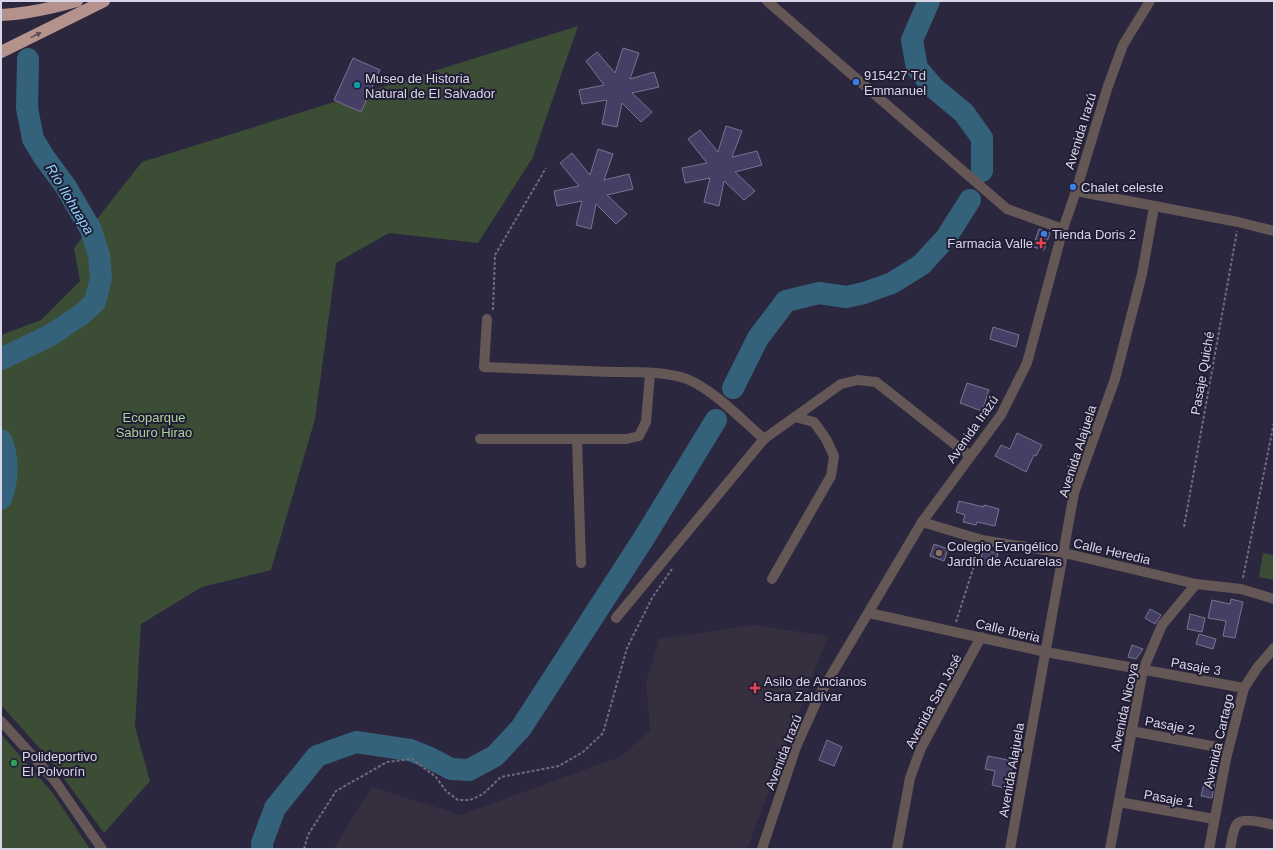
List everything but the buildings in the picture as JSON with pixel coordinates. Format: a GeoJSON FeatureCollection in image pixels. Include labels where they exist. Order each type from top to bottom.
{"type":"FeatureCollection","features":[{"type":"Feature","properties":{"kind":"highway"},"geometry":{"type":"LineString","coordinates":[[1,15],[29,13],[77,1]]}},
{"type":"Feature","properties":{"kind":"highway"},"geometry":{"type":"LineString","coordinates":[[1,52],[104,1]]}},
{"type":"Feature","properties":{"kind":"street"},"geometry":{"type":"LineString","coordinates":[[767,1],[1007,209],[1062,229]]}},
{"type":"Feature","properties":{"kind":"street","name":"Avenida Irazú"},"geometry":{"type":"LineString","coordinates":[[762,849],[799,740],[820,694],[922,522],[1001,415],[1026,363],[1062,229],[1076,191],[1108,86],[1124,45],[1150,1]]}},
{"type":"Feature","properties":{"kind":"street"},"geometry":{"type":"LineString","coordinates":[[1076,191],[1238,222],[1274,231]]}},
{"type":"Feature","properties":{"kind":"street","name":"Avenida Alajuela"},"geometry":{"type":"LineString","coordinates":[[1010,849],[1074,493],[1115,379],[1142,274],[1154,206]]}},
{"type":"Feature","properties":{"kind":"street"},"geometry":{"type":"LineString","coordinates":[[487,319],[484,367],[671,375],[682,378],[705,390],[719,400],[764,439]]}},
{"type":"Feature","properties":{"kind":"street"},"geometry":{"type":"LineString","coordinates":[[480,439],[627,439],[639,436],[646,422],[650,374]]}},
{"type":"Feature","properties":{"kind":"street"},"geometry":{"type":"LineString","coordinates":[[616,618],[764,439],[842,384],[858,380],[876,382],[970,456]]}},
{"type":"Feature","properties":{"kind":"street"},"geometry":{"type":"LineString","coordinates":[[772,579],[831,476],[834,456],[826,439],[814,422],[795,417]]}},
{"type":"Feature","properties":{"kind":"street"},"geometry":{"type":"LineString","coordinates":[[577,439],[581,563]]}},
{"type":"Feature","properties":{"kind":"street","name":"Calle Heredia"},"geometry":{"type":"LineString","coordinates":[[922,522],[982,540],[1064,553],[1196,584],[1241,589],[1274,599]]}},
{"type":"Feature","properties":{"kind":"street","name":"Avenida Nicoya"},"geometry":{"type":"LineString","coordinates":[[1110,849],[1143,670],[1162,625],[1196,584]]}},
{"type":"Feature","properties":{"kind":"street","name":"Calle Iberia"},"geometry":{"type":"LineString","coordinates":[[869,613],[1046,652],[1143,670]]}},
{"type":"Feature","properties":{"kind":"street","name":"Avenida San José"},"geometry":{"type":"LineString","coordinates":[[897,849],[910,778],[921,748],[981,637]]}},
{"type":"Feature","properties":{"kind":"street","name":"Avenida Cartago"},"geometry":{"type":"LineString","coordinates":[[1209,849],[1228,749],[1244,688],[1257,668],[1274,648]]}},
{"type":"Feature","properties":{"kind":"street","name":"Pasaje 3"},"geometry":{"type":"LineString","coordinates":[[1143,670],[1244,688]]}},
{"type":"Feature","properties":{"kind":"street"},"geometry":{"type":"LineString","coordinates":[[1,721],[54,781],[102,849]]}},
{"type":"Feature","properties":{"kind":"street","name":"Pasaje 2"},"geometry":{"type":"LineString","coordinates":[[1131,731],[1228,749]]}},
{"type":"Feature","properties":{"kind":"street","name":"Pasaje 1"},"geometry":{"type":"LineString","coordinates":[[1119,802],[1214,819]]}},
{"type":"Feature","properties":{"kind":"street"},"geometry":{"type":"LineString","coordinates":[[1230,849],[1234,828],[1237,823],[1243,820],[1274,825]]}},
{"type":"Feature","properties":{"kind":"path"},"geometry":{"type":"LineString","coordinates":[[487,319],[493,311],[495,255],[546,168]]}},
{"type":"Feature","properties":{"kind":"path","name":"Pasaje Quiché"},"geometry":{"type":"LineString","coordinates":[[1184,527],[1238,222]]}},
{"type":"Feature","properties":{"kind":"path"},"geometry":{"type":"LineString","coordinates":[[1241,589],[1274,422]]}},
{"type":"Feature","properties":{"kind":"path"},"geometry":{"type":"LineString","coordinates":[[954,631],[982,540]]}},
{"type":"Feature","properties":{"kind":"path"},"geometry":{"type":"LineString","coordinates":[[304,849],[308,835],[336,790],[387,762],[412,759],[436,777],[446,791],[452,796],[458,800],[470,800],[483,794],[501,777],[559,766],[583,752],[603,733],[627,648],[652,598],[674,567]]}},
{"type":"Feature","properties":{"kind":"shaded area"},"geometry":{"type":"Polygon","coordinates":[[[753,625],[828,636],[747,849],[333,849],[372,787],[461,815],[622,756],[650,730],[646,682],[659,639],[753,625]]]}},
{"type":"Feature","properties":{"kind":"green space","name":"Ecoparque Saburo Hirao"},"geometry":{"type":"Polygon","coordinates":[[[578,26],[532,159],[478,243],[389,233],[336,263],[315,419],[271,570],[202,587],[141,624],[135,727],[150,781],[104,833],[51,761],[1,705],[1,335],[41,320],[80,281],[74,248],[142,162],[578,26]]]}},
{"type":"Feature","properties":{"kind":"green space"},"geometry":{"type":"Polygon","coordinates":[[[1263,553],[1274,555],[1274,580],[1259,577],[1263,553]]]}},
{"type":"Feature","properties":{"kind":"green space","name":"Polideportivo El Polvorín"},"geometry":{"type":"Polygon","coordinates":[[[1,734],[52,792],[90,849],[1,849],[1,734]]]}},
{"type":"Feature","properties":{"kind":"waterway"},"geometry":{"type":"LineString","coordinates":[[929,1],[912,40],[917,68],[934,88],[964,113],[982,138],[982,171]]}},
{"type":"Feature","properties":{"kind":"waterway","name":"Río Ilohuapa"},"geometry":{"type":"LineString","coordinates":[[1,359],[51,335],[82,314],[95,302],[101,278],[99,255],[91,230],[66,187],[33,139],[27,108],[28,59]]}},
{"type":"Feature","properties":{"kind":"waterway"},"geometry":{"type":"LineString","coordinates":[[733,388],[758,338],[786,301],[819,293],[846,297],[864,293],[892,283],[921,265],[946,238],[970,200]]}},
{"type":"Feature","properties":{"kind":"waterway"},"geometry":{"type":"LineString","coordinates":[[262,849],[262,843],[275,808],[317,756],[356,742],[410,750],[451,769],[469,770],[495,756],[521,728],[644,538],[716,420]]}},
{"type":"Feature","properties":{"kind":"waterway","name":"Río Ilohuapa"},"geometry":{"type":"LineString","coordinates":[[1,440],[4,447],[7,470],[1,499]]}},
{"type":"Feature","properties":{"kind":"place","name":"915427 Td Emmanuel"},"geometry":{"type":"Point","coordinates":[856,82]}},
{"type":"Feature","properties":{"kind":"place","name":"Museo de Historia Natural de El Salvador"},"geometry":{"type":"Point","coordinates":[357,85]}},
{"type":"Feature","properties":{"kind":"place","name":"Chalet celeste"},"geometry":{"type":"Point","coordinates":[1073,187]}},
{"type":"Feature","properties":{"kind":"place","name":"Tienda Doris 2"},"geometry":{"type":"Point","coordinates":[1044,234]}},
{"type":"Feature","properties":{"kind":"place","name":"Farmacia Valle"},"geometry":{"type":"Point","coordinates":[1041,243]}},
{"type":"Feature","properties":{"kind":"place","name":"Colegio Evangélico Jardín de Acuarelas"},"geometry":{"type":"Point","coordinates":[939,553]}},
{"type":"Feature","properties":{"kind":"place","name":"Asilo de Ancianos Sara Zaldívar"},"geometry":{"type":"Point","coordinates":[755,688]}},
{"type":"Feature","properties":{"kind":"place","name":"Polideportivo El Polvorín"},"geometry":{"type":"Point","coordinates":[14,763]}}]}
